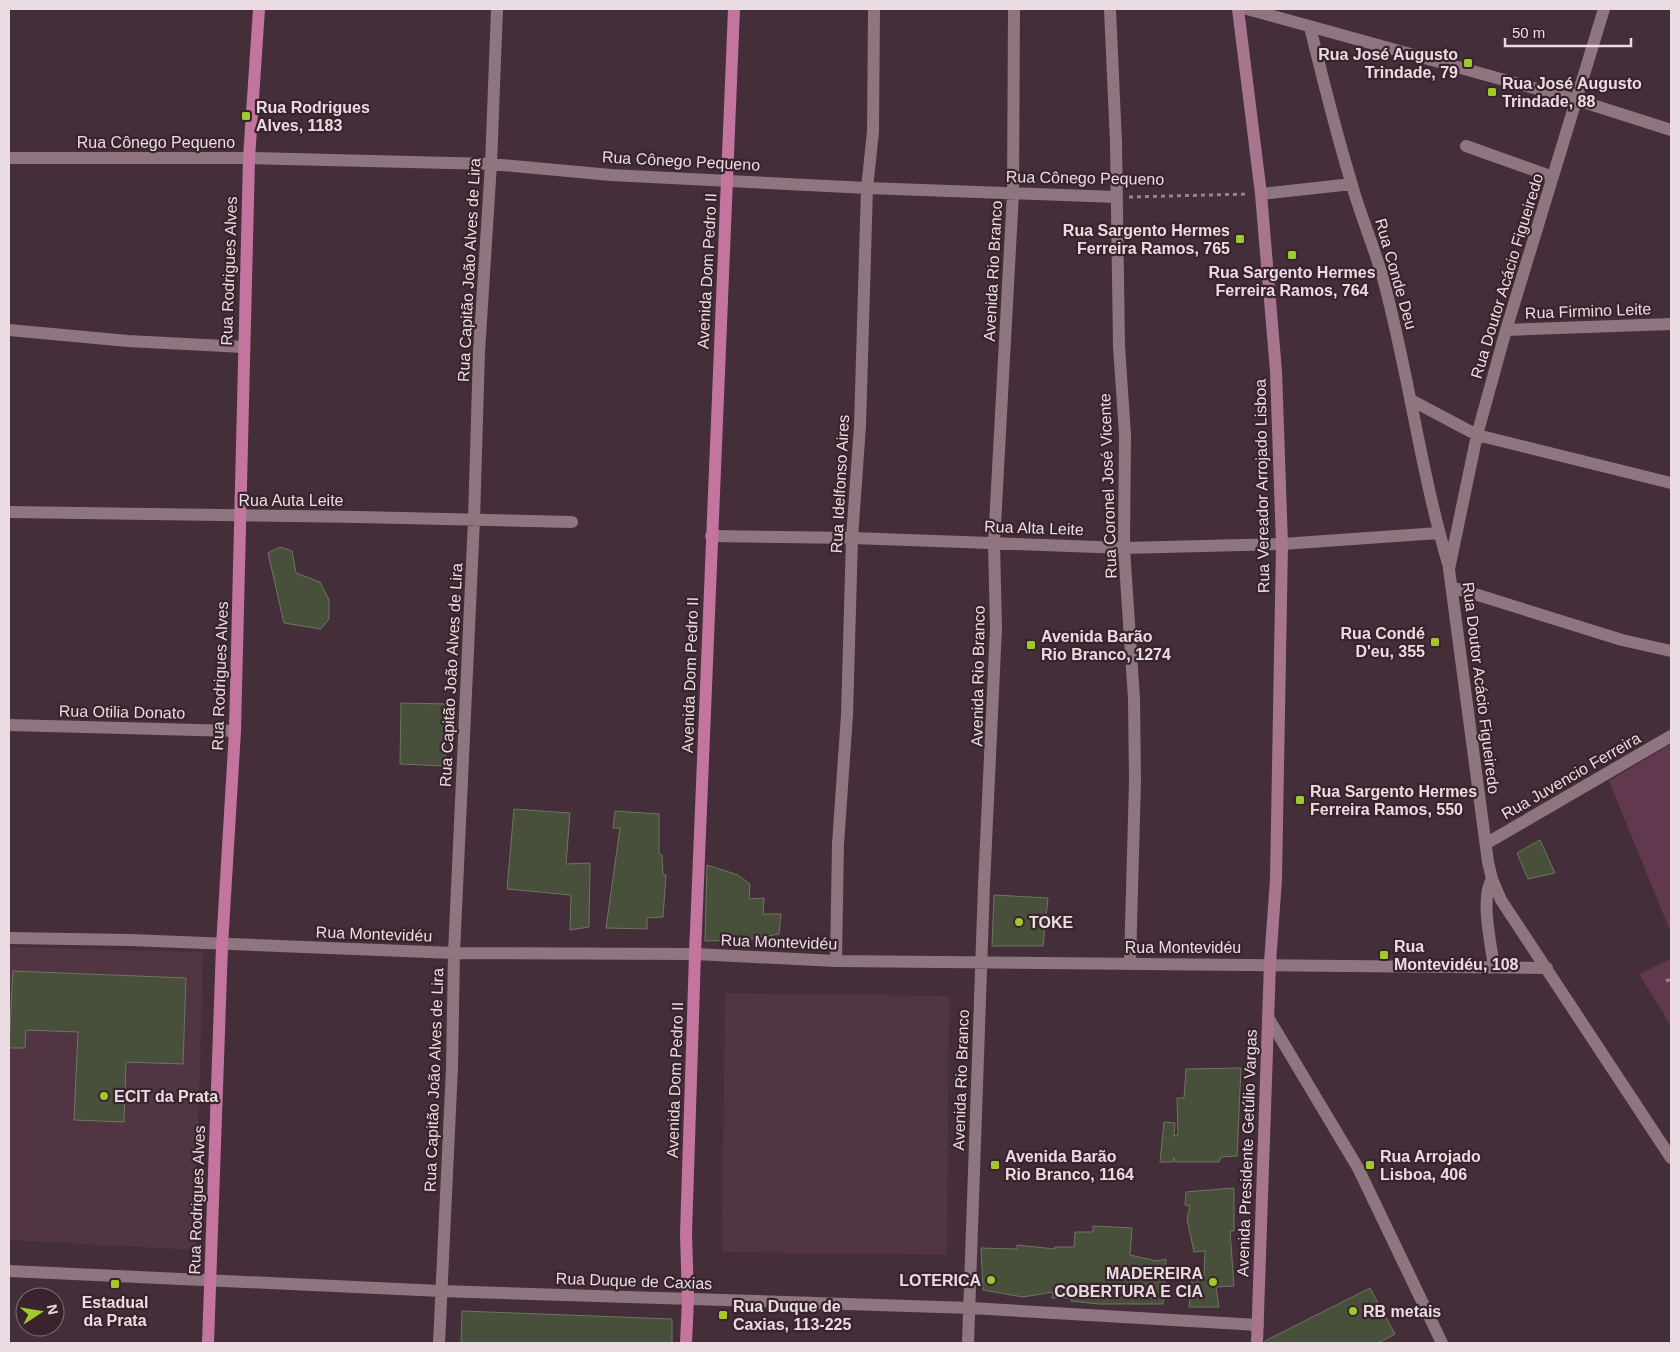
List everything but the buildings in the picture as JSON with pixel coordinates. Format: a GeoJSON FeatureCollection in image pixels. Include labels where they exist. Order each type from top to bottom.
{"type":"FeatureCollection","features":[{"type":"Feature","properties":{"kind":"main road","name":"Rua Rodrigues Alves"},"geometry":{"type":"LineString","coordinates":[[208,1343],[222,946],[235,731],[249,158],[259,9]]}},
{"type":"Feature","properties":{"kind":"main road","name":"Avenida Dom Pedro II"},"geometry":{"type":"LineString","coordinates":[[686,1343],[688,1299],[686,1234],[695,954],[734,9]]}},
{"type":"Feature","properties":{"kind":"main road","name":"Rua Vereador Arrojado Lisboa"},"geometry":{"type":"LineString","coordinates":[[1238,9],[1261,194],[1276,371],[1282,544],[1276,879],[1270,964]]}},
{"type":"Feature","properties":{"kind":"main road","name":"Avenida Presidente Getúlio Vargas"},"geometry":{"type":"LineString","coordinates":[[1257,1343],[1270,964]]}},
{"type":"Feature","properties":{"kind":"street","name":"Rua Capitão João Alves de Lira"},"geometry":{"type":"LineString","coordinates":[[439,1343],[452,1068],[454,953],[474,520],[479,352],[491,164],[497,9]]}},
{"type":"Feature","properties":{"kind":"street","name":"Rua Idelfonso Aires"},"geometry":{"type":"LineString","coordinates":[[836,960],[838,844],[847,715],[852,538],[860,426],[866,188],[873,132],[874,9]]}},
{"type":"Feature","properties":{"kind":"street","name":"Avenida Rio Branco"},"geometry":{"type":"LineString","coordinates":[[968,1343],[971,1308],[981,962],[996,628],[994,543],[1013,193],[1014,9]]}},
{"type":"Feature","properties":{"kind":"street","name":"Rua Coronel José Vicente"},"geometry":{"type":"LineString","coordinates":[[1110,9],[1117,197],[1119,346],[1124,434],[1124,548],[1134,699],[1135,781],[1130,963]]}},
{"type":"Feature","properties":{"kind":"street"},"geometry":{"type":"LineString","coordinates":[[1247,9],[1577,100],[1671,130]]}},
{"type":"Feature","properties":{"kind":"street","name":"Rua Doutor Acácio Figueiredo"},"geometry":{"type":"LineString","coordinates":[[1604,9],[1506,330],[1477,435],[1449,569],[1492,879],[1501,900],[1671,1158]]}},
{"type":"Feature","properties":{"kind":"street","name":"Rua Conde Deu"},"geometry":{"type":"LineString","coordinates":[[1310,27],[1330,108],[1352,184],[1384,279],[1412,400],[1439,533]]}},
{"type":"Feature","properties":{"kind":"street"},"geometry":{"type":"LineString","coordinates":[[1466,146],[1553,177]]}},
{"type":"Feature","properties":{"kind":"street","name":"Rua Cônego Pequeno"},"geometry":{"type":"LineString","coordinates":[[9,158],[249,158],[491,164],[611,175],[727,179],[866,188],[1117,197]]}},
{"type":"Feature","properties":{"kind":"street"},"geometry":{"type":"LineString","coordinates":[[1261,194],[1352,184]]}},
{"type":"Feature","properties":{"kind":"street","name":"Rua Firmino Leite"},"geometry":{"type":"LineString","coordinates":[[1506,330],[1671,324]]}},
{"type":"Feature","properties":{"kind":"street"},"geometry":{"type":"LineString","coordinates":[[9,330],[128,341],[243,348]]}},
{"type":"Feature","properties":{"kind":"street"},"geometry":{"type":"LineString","coordinates":[[1412,400],[1477,435],[1671,483]]}},
{"type":"Feature","properties":{"kind":"street","name":"Rua Auta Leite"},"geometry":{"type":"LineString","coordinates":[[9,512],[572,522]]}},
{"type":"Feature","properties":{"kind":"street"},"geometry":{"type":"LineString","coordinates":[[1439,533],[1449,569]]}},
{"type":"Feature","properties":{"kind":"street","name":"Rua Alta Leite"},"geometry":{"type":"LineString","coordinates":[[711,536],[852,538],[1124,548],[1282,544],[1439,533]]}},
{"type":"Feature","properties":{"kind":"street"},"geometry":{"type":"LineString","coordinates":[[1452,587],[1622,640],[1671,651]]}},
{"type":"Feature","properties":{"kind":"street","name":"Rua Otilia Donato"},"geometry":{"type":"LineString","coordinates":[[9,725],[235,731]]}},
{"type":"Feature","properties":{"kind":"street","name":"Rua Juvencio Ferreira"},"geometry":{"type":"LineString","coordinates":[[1487,843],[1671,736]]}},
{"type":"Feature","properties":{"kind":"street"},"geometry":{"type":"LineString","coordinates":[[1492,879],[1489,883],[1487,909],[1494,967]]}},
{"type":"Feature","properties":{"kind":"street","name":"Rua Montevidéu"},"geometry":{"type":"LineString","coordinates":[[9,938],[130,940],[222,946],[454,953],[695,954],[836,960],[1547,968]]}},
{"type":"Feature","properties":{"kind":"street"},"geometry":{"type":"LineString","coordinates":[[1268,1019],[1358,1168],[1442,1343]]}},
{"type":"Feature","properties":{"kind":"street","name":"Rua Duque de Caxias"},"geometry":{"type":"LineString","coordinates":[[9,1271],[441,1291],[971,1308],[1258,1325]]}},
{"type":"Feature","properties":{"kind":"path","name":"Rua Cônego Pequeno"},"geometry":{"type":"LineString","coordinates":[[1117,197],[1261,194]]}},
{"type":"Feature","properties":{"kind":"path"},"geometry":{"type":"LineString","coordinates":[[1666,982],[1671,979]]}},
{"type":"Feature","properties":{"kind":"shaded area"},"geometry":{"type":"Polygon","coordinates":[[[1671,744],[1671,933],[1609,781],[1671,744]]]}},
{"type":"Feature","properties":{"kind":"shaded area","name":"ECIT da Prata"},"geometry":{"type":"Polygon","coordinates":[[[9,947],[203,952],[195,1250],[9,1240],[9,947]]]}},
{"type":"Feature","properties":{"kind":"shaded area"},"geometry":{"type":"Polygon","coordinates":[[[1671,959],[1671,1026],[1639,974],[1671,959]]]}},
{"type":"Feature","properties":{"kind":"shaded area"},"geometry":{"type":"Polygon","coordinates":[[[725,993],[949,996],[947,1255],[722,1252],[725,993]]]}},
{"type":"Feature","properties":{"kind":"place","name":"Rua José Augusto Trindade, 79"},"geometry":{"type":"Point","coordinates":[1468,63]}},
{"type":"Feature","properties":{"kind":"place","name":"Rua José Augusto Trindade, 88"},"geometry":{"type":"Point","coordinates":[1492,92]}},
{"type":"Feature","properties":{"kind":"place","name":"Rua Rodrigues Alves, 1183"},"geometry":{"type":"Point","coordinates":[246,116]}},
{"type":"Feature","properties":{"kind":"place","name":"Rua Sargento Hermes Ferreira Ramos, 765"},"geometry":{"type":"Point","coordinates":[1240,239]}},
{"type":"Feature","properties":{"kind":"place","name":"Rua Sargento Hermes Ferreira Ramos, 764"},"geometry":{"type":"Point","coordinates":[1292,255]}},
{"type":"Feature","properties":{"kind":"place","name":"Rua Condé D'eu, 355"},"geometry":{"type":"Point","coordinates":[1435,642]}},
{"type":"Feature","properties":{"kind":"place","name":"Avenida Barão Rio Branco, 1274"},"geometry":{"type":"Point","coordinates":[1031,645]}},
{"type":"Feature","properties":{"kind":"place","name":"Rua Sargento Hermes Ferreira Ramos, 550"},"geometry":{"type":"Point","coordinates":[1300,800]}},
{"type":"Feature","properties":{"kind":"place","name":"TOKE"},"geometry":{"type":"Point","coordinates":[1019,922]}},
{"type":"Feature","properties":{"kind":"place","name":"Rua Montevidéu, 108"},"geometry":{"type":"Point","coordinates":[1384,955]}},
{"type":"Feature","properties":{"kind":"place","name":"ECIT da Prata"},"geometry":{"type":"Point","coordinates":[104,1096]}},
{"type":"Feature","properties":{"kind":"place","name":"Avenida Barão Rio Branco, 1164"},"geometry":{"type":"Point","coordinates":[995,1165]}},
{"type":"Feature","properties":{"kind":"place","name":"Rua Arrojado Lisboa, 406"},"geometry":{"type":"Point","coordinates":[1370,1165]}},
{"type":"Feature","properties":{"kind":"place","name":"LOTERICA"},"geometry":{"type":"Point","coordinates":[991,1280]}},
{"type":"Feature","properties":{"kind":"place","name":"MADEREIRA COBERTURA E CIA"},"geometry":{"type":"Point","coordinates":[1213,1282]}},
{"type":"Feature","properties":{"kind":"place","name":"Estadual da Prata"},"geometry":{"type":"Point","coordinates":[115,1284]}},
{"type":"Feature","properties":{"kind":"place","name":"RB metais"},"geometry":{"type":"Point","coordinates":[1353,1311]}},
{"type":"Feature","properties":{"kind":"place","name":"Rua Duque de Caxias, 113-225"},"geometry":{"type":"Point","coordinates":[723,1315]}}]}
